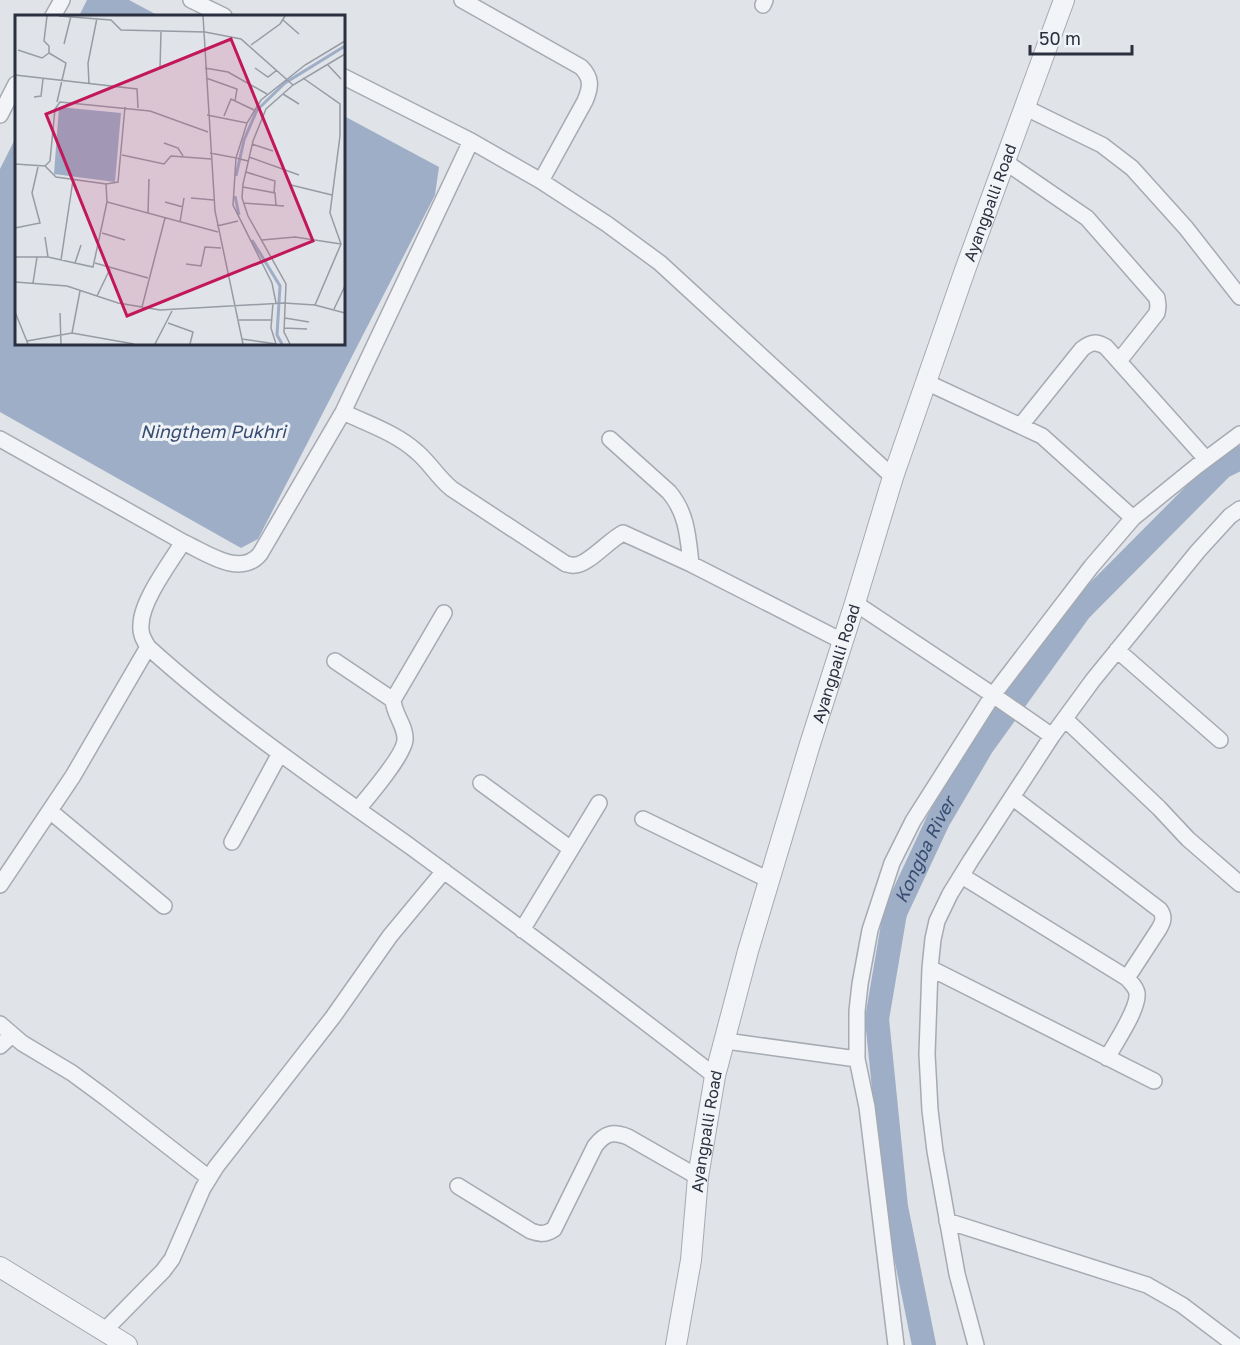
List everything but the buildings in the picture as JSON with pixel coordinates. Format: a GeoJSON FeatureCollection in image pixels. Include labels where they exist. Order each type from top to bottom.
{"type":"FeatureCollection","features":[{"type":"Feature","properties":{"kind":"street"},"geometry":{"type":"LineString","coordinates":[[54,15],[62,0]]}},
{"type":"Feature","properties":{"kind":"street"},"geometry":{"type":"LineString","coordinates":[[191,0],[222,15]]}},
{"type":"Feature","properties":{"kind":"street"},"geometry":{"type":"LineString","coordinates":[[462,0],[581,67],[589,77],[590,91],[541,181]]}},
{"type":"Feature","properties":{"kind":"street","name":"Ayangpalli Road"},"geometry":{"type":"LineString","coordinates":[[676,1345],[691,1260],[698,1177],[715,1076],[748,951],[893,477],[1023,107],[1064,0]]}},
{"type":"Feature","properties":{"kind":"street"},"geometry":{"type":"LineString","coordinates":[[345,78],[471,141],[541,181],[607,224],[660,263],[893,477]]}},
{"type":"Feature","properties":{"kind":"street"},"geometry":{"type":"LineString","coordinates":[[0,115],[15,86]]}},
{"type":"Feature","properties":{"kind":"street"},"geometry":{"type":"LineString","coordinates":[[1023,107],[1102,146],[1132,168],[1186,228],[1240,297]]}},
{"type":"Feature","properties":{"kind":"street"},"geometry":{"type":"LineString","coordinates":[[1,443],[183,542],[228,563],[243,566],[254,561],[343,412],[471,141]]}},
{"type":"Feature","properties":{"kind":"street"},"geometry":{"type":"LineString","coordinates":[[1004,161],[1087,218],[1157,298],[1157,314],[1119,361]]}},
{"type":"Feature","properties":{"kind":"street"},"geometry":{"type":"LineString","coordinates":[[1021,425],[1082,349],[1098,342],[1119,361],[1206,459]]}},
{"type":"Feature","properties":{"kind":"street"},"geometry":{"type":"LineString","coordinates":[[926,382],[1042,436],[1133,518]]}},
{"type":"Feature","properties":{"kind":"street"},"geometry":{"type":"LineString","coordinates":[[343,412],[398,438],[419,454],[452,489],[566,564],[582,563],[623,533],[691,564],[842,641]]}},
{"type":"Feature","properties":{"kind":"street"},"geometry":{"type":"LineString","coordinates":[[896,1345],[867,1107],[857,1059],[857,1011],[865,954],[876,909],[892,863],[913,821],[1091,567],[1133,518],[1240,434]]}},
{"type":"Feature","properties":{"kind":"street"},"geometry":{"type":"LineString","coordinates":[[610,439],[678,502],[687,530],[691,564]]}},
{"type":"Feature","properties":{"kind":"street"},"geometry":{"type":"LineString","coordinates":[[976,1345],[957,1274],[930,1110],[927,1054],[930,968],[937,921],[950,894],[1012,797],[1047,732],[1065,719],[1117,650],[1198,551],[1230,516],[1240,509]]}},
{"type":"Feature","properties":{"kind":"street"},"geometry":{"type":"LineString","coordinates":[[183,542],[144,608],[142,636],[148,647],[279,754],[444,872],[715,1076]]}},
{"type":"Feature","properties":{"kind":"street"},"geometry":{"type":"LineString","coordinates":[[855,603],[1047,732]]}},
{"type":"Feature","properties":{"kind":"street"},"geometry":{"type":"LineString","coordinates":[[358,810],[400,753],[404,744],[402,728],[393,710],[393,700],[444,613]]}},
{"type":"Feature","properties":{"kind":"street"},"geometry":{"type":"LineString","coordinates":[[0,885],[73,776],[148,647]]}},
{"type":"Feature","properties":{"kind":"street"},"geometry":{"type":"LineString","coordinates":[[1117,650],[1220,740]]}},
{"type":"Feature","properties":{"kind":"street"},"geometry":{"type":"LineString","coordinates":[[335,661],[393,700]]}},
{"type":"Feature","properties":{"kind":"street"},"geometry":{"type":"LineString","coordinates":[[1065,719],[1159,808],[1188,839],[1240,884]]}},
{"type":"Feature","properties":{"kind":"street"},"geometry":{"type":"LineString","coordinates":[[232,842],[279,754]]}},
{"type":"Feature","properties":{"kind":"street"},"geometry":{"type":"LineString","coordinates":[[481,783],[571,849]]}},
{"type":"Feature","properties":{"kind":"street"},"geometry":{"type":"LineString","coordinates":[[1012,797],[1163,914],[1159,929],[1127,978]]}},
{"type":"Feature","properties":{"kind":"street"},"geometry":{"type":"LineString","coordinates":[[522,930],[599,803]]}},
{"type":"Feature","properties":{"kind":"street"},"geometry":{"type":"LineString","coordinates":[[50,811],[164,906]]}},
{"type":"Feature","properties":{"kind":"street"},"geometry":{"type":"LineString","coordinates":[[643,819],[769,880]]}},
{"type":"Feature","properties":{"kind":"street"},"geometry":{"type":"LineString","coordinates":[[104,1331],[172,1259],[210,1178],[238,1138],[333,1017],[390,936],[444,872]]}},
{"type":"Feature","properties":{"kind":"street"},"geometry":{"type":"LineString","coordinates":[[962,876],[1127,978],[1135,987],[1137,998],[1135,1005],[1107,1058]]}},
{"type":"Feature","properties":{"kind":"street"},"geometry":{"type":"LineString","coordinates":[[930,968],[1154,1081]]}},
{"type":"Feature","properties":{"kind":"street"},"geometry":{"type":"LineString","coordinates":[[0,1046],[6,1029],[40,1055],[72,1073],[210,1178]]}},
{"type":"Feature","properties":{"kind":"street"},"geometry":{"type":"LineString","coordinates":[[726,1041],[857,1059]]}},
{"type":"Feature","properties":{"kind":"street"},"geometry":{"type":"LineString","coordinates":[[458,1186],[531,1231],[540,1234],[554,1229],[595,1146],[609,1133],[618,1133],[628,1137],[698,1177]]}},
{"type":"Feature","properties":{"kind":"street"},"geometry":{"type":"LineString","coordinates":[[947,1221],[1147,1285],[1182,1305],[1235,1345]]}},
{"type":"Feature","properties":{"kind":"street"},"geometry":{"type":"LineString","coordinates":[[0,1267],[127,1345]]}},
{"type":"Feature","properties":{"kind":"water"},"geometry":{"type":"Polygon","coordinates":[[[87,0],[129,0],[157,15],[80,15],[87,0]]]}},
{"type":"Feature","properties":{"kind":"water","name":"Ningthem Pukhri"},"geometry":{"type":"Polygon","coordinates":[[[345,117],[439,167],[435,195],[258,539],[241,548],[0,412],[0,169],[15,139],[15,345],[345,345],[345,117]]]}},
{"type":"Feature","properties":{"kind":"waterway","name":"Kongba River"},"geometry":{"type":"LineString","coordinates":[[924,1345],[896,1207],[877,1019],[895,913],[938,821],[982,746],[1080,610],[1222,467],[1240,458]]}}]}
